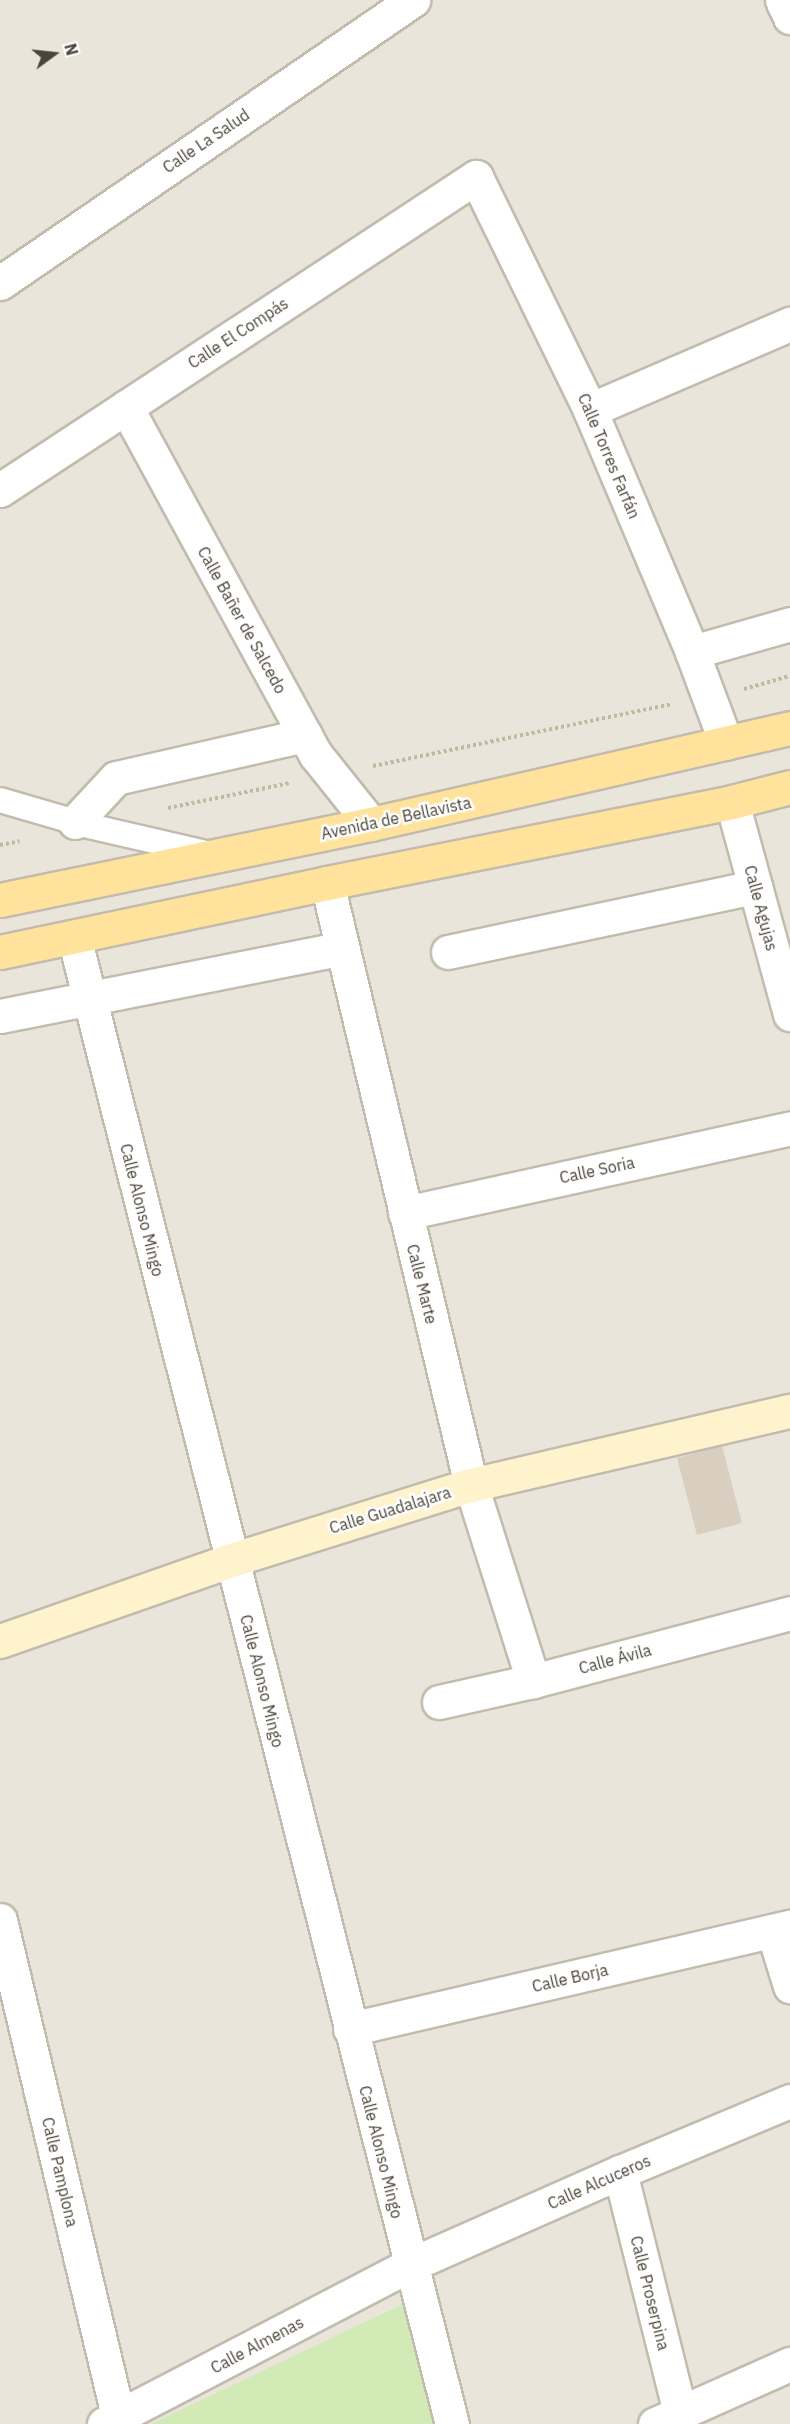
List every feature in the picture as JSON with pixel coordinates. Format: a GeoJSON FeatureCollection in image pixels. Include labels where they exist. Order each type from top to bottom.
{"type":"FeatureCollection","features":[{"type":"Feature","properties":{"kind":"main road","name":"Avenida de Bellavista"},"geometry":{"type":"LineString","coordinates":[[0,900],[372,824],[790,728]]}},
{"type":"Feature","properties":{"kind":"main road"},"geometry":{"type":"LineString","coordinates":[[0,952],[327,883],[732,802],[790,787]]}},
{"type":"Feature","properties":{"kind":"street","name":"Calle La Salud"},"geometry":{"type":"LineString","coordinates":[[0,283],[413,0]]}},
{"type":"Feature","properties":{"kind":"street"},"geometry":{"type":"LineString","coordinates":[[782,0],[790,17]]}},
{"type":"Feature","properties":{"kind":"street","name":"Calle El Compás"},"geometry":{"type":"LineString","coordinates":[[0,490],[476,177]]}},
{"type":"Feature","properties":{"kind":"street","name":"Calle Torres Farfán"},"geometry":{"type":"LineString","coordinates":[[476,177],[590,410],[692,652],[726,743]]}},
{"type":"Feature","properties":{"kind":"street"},"geometry":{"type":"LineString","coordinates":[[590,410],[790,324]]}},
{"type":"Feature","properties":{"kind":"street","name":"Calle Bañer de Salcedo"},"geometry":{"type":"LineString","coordinates":[[126,407],[316,755],[372,824]]}},
{"type":"Feature","properties":{"kind":"street"},"geometry":{"type":"LineString","coordinates":[[692,652],[790,624]]}},
{"type":"Feature","properties":{"kind":"street"},"geometry":{"type":"LineString","coordinates":[[75,822],[116,778],[305,735]]}},
{"type":"Feature","properties":{"kind":"street","name":"Calle Agujas"},"geometry":{"type":"LineString","coordinates":[[732,802],[790,1014]]}},
{"type":"Feature","properties":{"kind":"street","name":"Calle Marte"},"geometry":{"type":"LineString","coordinates":[[327,883],[471,1485],[533,1681]]}},
{"type":"Feature","properties":{"kind":"street"},"geometry":{"type":"LineString","coordinates":[[448,952],[755,887]]}},
{"type":"Feature","properties":{"kind":"street","name":"Calle Alonso Mingo"},"geometry":{"type":"LineString","coordinates":[[74,937],[452,2424]]}},
{"type":"Feature","properties":{"kind":"street"},"geometry":{"type":"LineString","coordinates":[[0,1017],[342,948]]}},
{"type":"Feature","properties":{"kind":"street","name":"Calle Soria"},"geometry":{"type":"LineString","coordinates":[[405,1213],[790,1128]]}},
{"type":"Feature","properties":{"kind":"street","name":"Calle Guadalajara"},"geometry":{"type":"LineString","coordinates":[[0,1641],[231,1560],[471,1485],[790,1411]]}},
{"type":"Feature","properties":{"kind":"street","name":"Calle Ávila"},"geometry":{"type":"LineString","coordinates":[[439,1702],[533,1681],[790,1613]]}},
{"type":"Feature","properties":{"kind":"street","name":"Calle Pamplona"},"geometry":{"type":"LineString","coordinates":[[0,1920],[114,2422]]}},
{"type":"Feature","properties":{"kind":"street"},"geometry":{"type":"LineString","coordinates":[[781,1929],[790,1986]]}},
{"type":"Feature","properties":{"kind":"street","name":"Calle Borja"},"geometry":{"type":"LineString","coordinates":[[350,2029],[781,1929]]}},
{"type":"Feature","properties":{"kind":"street","name":"Calle Alcuceros"},"geometry":{"type":"LineString","coordinates":[[410,2265],[620,2172],[790,2101]]}},
{"type":"Feature","properties":{"kind":"street","name":"Calle Proserpina"},"geometry":{"type":"LineString","coordinates":[[620,2172],[667,2419]]}},
{"type":"Feature","properties":{"kind":"street","name":"Calle Almenas"},"geometry":{"type":"LineString","coordinates":[[114,2422],[410,2265]]}},
{"type":"Feature","properties":{"kind":"street"},"geometry":{"type":"LineString","coordinates":[[667,2419],[790,2364]]}},
{"type":"Feature","properties":{"kind":"lane"},"geometry":{"type":"LineString","coordinates":[[0,800],[75,822],[212,855]]}},
{"type":"Feature","properties":{"kind":"path"},"geometry":{"type":"LineString","coordinates":[[739,690],[790,676]]}},
{"type":"Feature","properties":{"kind":"path"},"geometry":{"type":"LineString","coordinates":[[366,768],[679,703]]}},
{"type":"Feature","properties":{"kind":"path"},"geometry":{"type":"LineString","coordinates":[[162,810],[300,781]]}},
{"type":"Feature","properties":{"kind":"shaded area"},"geometry":{"type":"Polygon","coordinates":[[[0,0],[790,0],[790,2424],[0,2424],[0,0]]]}},
{"type":"Feature","properties":{"kind":"green space"},"geometry":{"type":"Polygon","coordinates":[[[403,2304],[441,2424],[151,2424],[403,2304]]]}},
{"type":"Feature","properties":{"kind":"building"},"geometry":{"type":"Polygon","coordinates":[[[722,1446],[742,1523],[697,1535],[677,1458],[722,1446]]]}}]}
